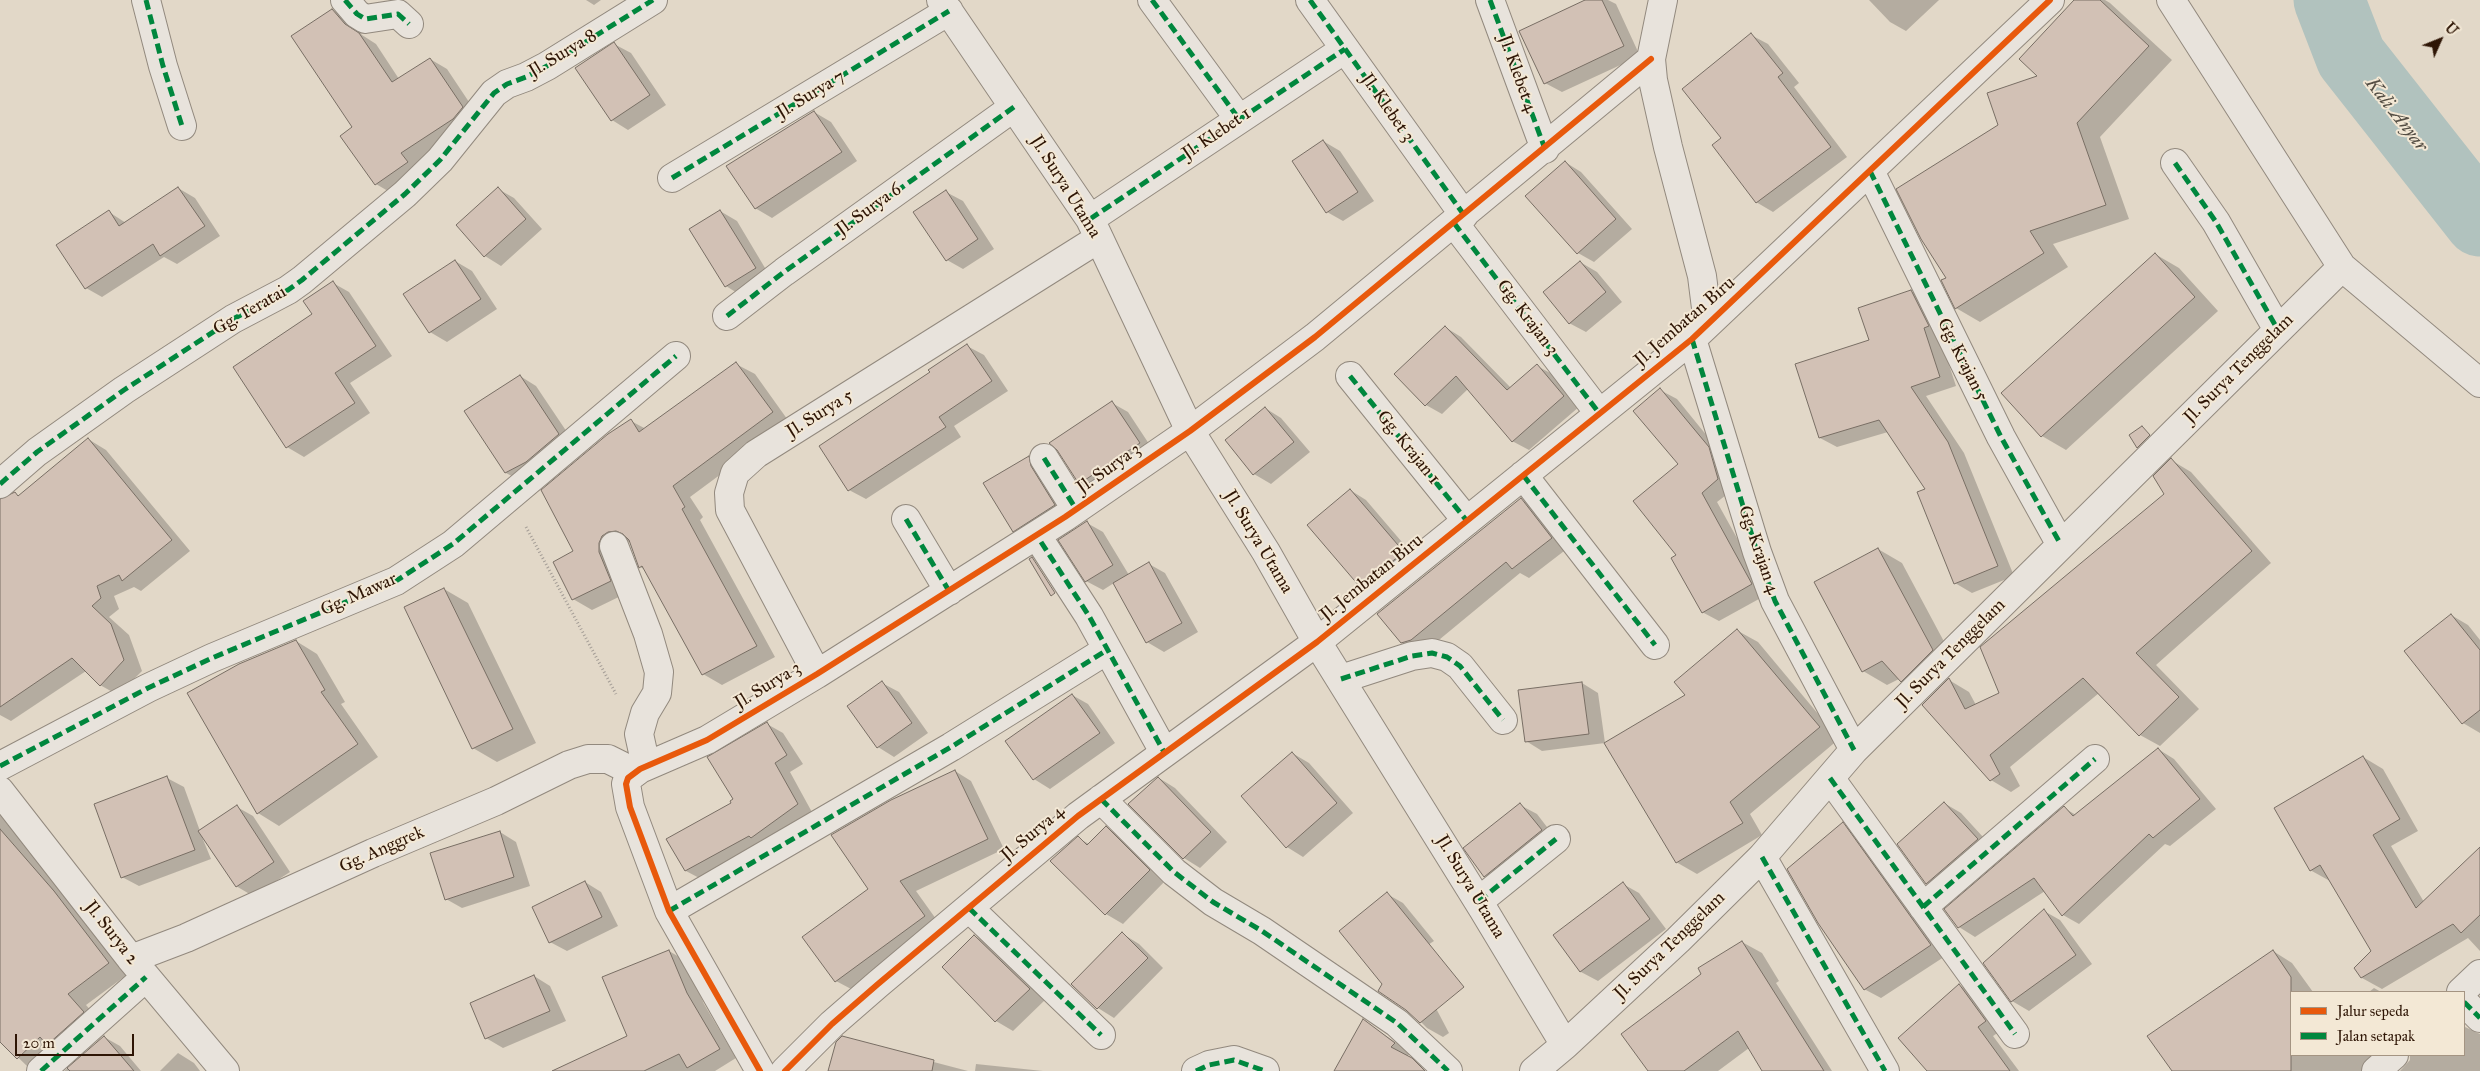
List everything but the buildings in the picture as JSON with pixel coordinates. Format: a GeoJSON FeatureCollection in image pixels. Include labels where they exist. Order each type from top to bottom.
{"type":"FeatureCollection","features":[{"type":"Feature","properties":{"kind":"street"},"geometry":{"type":"LineString","coordinates":[[146,0],[182,126]]}},
{"type":"Feature","properties":{"kind":"street"},"geometry":{"type":"LineString","coordinates":[[345,0],[365,20],[398,14],[409,24]]}},
{"type":"Feature","properties":{"kind":"street","name":"Jl. Surya 8"},"geometry":{"type":"LineString","coordinates":[[478,113],[484,102],[507,84],[547,66],[653,0]]}},
{"type":"Feature","properties":{"kind":"street"},"geometry":{"type":"LineString","coordinates":[[1152,0],[1239,119]]}},
{"type":"Feature","properties":{"kind":"street","name":"Jl. Klebet 3"},"geometry":{"type":"LineString","coordinates":[[1310,0],[1459,219]]}},
{"type":"Feature","properties":{"kind":"street","name":"Jl. Klebet 4"},"geometry":{"type":"LineString","coordinates":[[1490,0],[1545,149]]}},
{"type":"Feature","properties":{"kind":"street"},"geometry":{"type":"LineString","coordinates":[[1651,59],[1663,0]]}},
{"type":"Feature","properties":{"kind":"street","name":"Jl. Jembatan Biru"},"geometry":{"type":"LineString","coordinates":[[1317,642],[1700,332],[2050,0]]}},
{"type":"Feature","properties":{"kind":"street"},"geometry":{"type":"LineString","coordinates":[[2171,0],[2342,267],[2480,383]]}},
{"type":"Feature","properties":{"kind":"street","name":"Jl. Surya Utama"},"geometry":{"type":"LineString","coordinates":[[945,6],[1094,229],[1190,431],[1266,552],[1317,642],[1478,901],[1564,1045]]}},
{"type":"Feature","properties":{"kind":"street","name":"Jl. Surya 7"},"geometry":{"type":"LineString","coordinates":[[672,178],[945,6]]}},
{"type":"Feature","properties":{"kind":"street","name":"Jl. Klebet 1"},"geometry":{"type":"LineString","coordinates":[[1094,229],[1239,119],[1345,49]]}},
{"type":"Feature","properties":{"kind":"street","name":"Jl. Surya 3"},"geometry":{"type":"LineString","coordinates":[[639,771],[707,740],[816,674],[1076,509],[1190,431],[1315,337],[1545,149],[1651,59]]}},
{"type":"Feature","properties":{"kind":"street","name":"Gg. Krajan 4"},"geometry":{"type":"LineString","coordinates":[[1651,59],[1666,138],[1702,276],[1700,332],[1757,552],[1775,601],[1854,750]]}},
{"type":"Feature","properties":{"kind":"street","name":"Jl. Surya 6"},"geometry":{"type":"LineString","coordinates":[[727,316],[784,272],[1014,107]]}},
{"type":"Feature","properties":{"kind":"street","name":"Gg. Teratai"},"geometry":{"type":"LineString","coordinates":[[0,484],[37,452],[124,390],[233,319],[295,285],[405,194],[440,160],[478,113]]}},
{"type":"Feature","properties":{"kind":"street"},"geometry":{"type":"LineString","coordinates":[[2175,163],[2216,222],[2278,330]]}},
{"type":"Feature","properties":{"kind":"street","name":"Gg. Krajan 5"},"geometry":{"type":"LineString","coordinates":[[1870,171],[2000,437],[2061,545]]}},
{"type":"Feature","properties":{"kind":"street","name":"Gg. Krajan 3"},"geometry":{"type":"LineString","coordinates":[[1459,219],[1599,413]]}},
{"type":"Feature","properties":{"kind":"street","name":"Jl. Surya 5"},"geometry":{"type":"LineString","coordinates":[[816,674],[730,510],[729,493],[735,473],[756,454],[1094,229]]}},
{"type":"Feature","properties":{"kind":"street","name":"Jl. Surya Tenggelam"},"geometry":{"type":"LineString","coordinates":[[1564,1045],[1678,940],[1762,857],[1854,750],[2342,267]]}},
{"type":"Feature","properties":{"kind":"street","name":"Gg. Mawar"},"geometry":{"type":"LineString","coordinates":[[0,766],[148,688],[212,658],[396,581],[453,544],[676,356]]}},
{"type":"Feature","properties":{"kind":"street","name":"Gg. Krajan 1"},"geometry":{"type":"LineString","coordinates":[[1350,376],[1466,521]]}},
{"type":"Feature","properties":{"kind":"street"},"geometry":{"type":"LineString","coordinates":[[1044,458],[1076,509]]}},
{"type":"Feature","properties":{"kind":"street"},"geometry":{"type":"LineString","coordinates":[[1523,475],[1654,645]]}},
{"type":"Feature","properties":{"kind":"street"},"geometry":{"type":"LineString","coordinates":[[906,518],[948,591]]}},
{"type":"Feature","properties":{"kind":"street"},"geometry":{"type":"LineString","coordinates":[[1041,542],[1089,616],[1164,752]]}},
{"type":"Feature","properties":{"kind":"street"},"geometry":{"type":"LineString","coordinates":[[614,546],[648,634],[659,672],[657,693],[645,713],[640,734],[639,771],[626,784],[630,807],[669,911],[760,1071]]}},
{"type":"Feature","properties":{"kind":"street","name":"Jl. Surya 4"},"geometry":{"type":"LineString","coordinates":[[785,1071],[832,1024],[1101,799],[1317,642]]}},
{"type":"Feature","properties":{"kind":"street"},"geometry":{"type":"LineString","coordinates":[[669,911],[951,747],[1107,650]]}},
{"type":"Feature","properties":{"kind":"street"},"geometry":{"type":"LineString","coordinates":[[1341,679],[1412,656],[1432,653],[1447,657],[1460,666],[1503,720]]}},
{"type":"Feature","properties":{"kind":"street","name":"Gg. Anggrek"},"geometry":{"type":"LineString","coordinates":[[139,968],[186,938],[373,853],[496,801],[569,765],[588,759],[608,759],[639,771]]}},
{"type":"Feature","properties":{"kind":"street"},"geometry":{"type":"LineString","coordinates":[[1923,907],[2095,759]]}},
{"type":"Feature","properties":{"kind":"street"},"geometry":{"type":"LineString","coordinates":[[1830,778],[2015,1034]]}},
{"type":"Feature","properties":{"kind":"street","name":"Jl. Surya 2"},"geometry":{"type":"LineString","coordinates":[[0,792],[139,968],[224,1071]]}},
{"type":"Feature","properties":{"kind":"street"},"geometry":{"type":"LineString","coordinates":[[1101,799],[1174,872],[1213,902],[1262,931],[1382,1012],[1448,1071]]}},
{"type":"Feature","properties":{"kind":"street"},"geometry":{"type":"LineString","coordinates":[[1478,901],[1556,839]]}},
{"type":"Feature","properties":{"kind":"street"},"geometry":{"type":"LineString","coordinates":[[1762,857],[1885,1071]]}},
{"type":"Feature","properties":{"kind":"street"},"geometry":{"type":"LineString","coordinates":[[969,908],[1101,1035]]}},
{"type":"Feature","properties":{"kind":"street"},"geometry":{"type":"LineString","coordinates":[[41,1071],[139,968]]}},
{"type":"Feature","properties":{"kind":"street"},"geometry":{"type":"LineString","coordinates":[[2462,991],[2480,974]]}},
{"type":"Feature","properties":{"kind":"street"},"geometry":{"type":"LineString","coordinates":[[2465,1003],[2480,1018]]}},
{"type":"Feature","properties":{"kind":"street"},"geometry":{"type":"LineString","coordinates":[[1534,1071],[1564,1045]]}},
{"type":"Feature","properties":{"kind":"street"},"geometry":{"type":"LineString","coordinates":[[2376,1071],[2393,1056]]}},
{"type":"Feature","properties":{"kind":"street"},"geometry":{"type":"LineString","coordinates":[[1196,1071],[1208,1065],[1234,1060],[1265,1071]]}},
{"type":"Feature","properties":{"kind":"path"},"geometry":{"type":"LineString","coordinates":[[510,497],[620,702]]}},
{"type":"Feature","properties":{"kind":"waterway","name":"Kali Anyar"},"geometry":{"type":"LineString","coordinates":[[2329,0],[2351,57],[2480,221]]}},
{"type":"Feature","properties":{"kind":"marked path"},"geometry":{"type":"LineString","coordinates":[[146,0],[163,66],[182,126]]}},
{"type":"Feature","properties":{"kind":"marked path"},"geometry":{"type":"LineString","coordinates":[[345,0],[357,14],[365,19],[398,14],[409,24]]}},
{"type":"Feature","properties":{"kind":"marked path"},"geometry":{"type":"LineString","coordinates":[[0,484],[37,452],[124,390],[233,319],[288,290],[302,280],[405,194],[440,160],[494,93],[507,84],[547,66],[653,0]]}},
{"type":"Feature","properties":{"kind":"marked path"},"geometry":{"type":"LineString","coordinates":[[1152,0],[1239,119]]}},
{"type":"Feature","properties":{"kind":"marked path"},"geometry":{"type":"LineString","coordinates":[[1310,0],[1464,215]]}},
{"type":"Feature","properties":{"kind":"marked path"},"geometry":{"type":"LineString","coordinates":[[1490,0],[1545,149]]}},
{"type":"Feature","properties":{"kind":"marked path"},"geometry":{"type":"LineString","coordinates":[[672,178],[949,11]]}},
{"type":"Feature","properties":{"kind":"marked path"},"geometry":{"type":"LineString","coordinates":[[1090,219],[1345,49]]}},
{"type":"Feature","properties":{"kind":"marked path"},"geometry":{"type":"LineString","coordinates":[[727,316],[784,272],[1014,107]]}},
{"type":"Feature","properties":{"kind":"marked path"},"geometry":{"type":"LineString","coordinates":[[2175,163],[2216,222],[2278,330]]}},
{"type":"Feature","properties":{"kind":"marked path"},"geometry":{"type":"LineString","coordinates":[[1870,171],[2001,437],[2061,545]]}},
{"type":"Feature","properties":{"kind":"marked path"},"geometry":{"type":"LineString","coordinates":[[1454,223],[1599,413]]}},
{"type":"Feature","properties":{"kind":"marked path"},"geometry":{"type":"LineString","coordinates":[[1692,339],[1757,552],[1775,601],[1854,750]]}},
{"type":"Feature","properties":{"kind":"marked path"},"geometry":{"type":"LineString","coordinates":[[0,766],[148,688],[212,658],[396,581],[453,544],[676,356]]}},
{"type":"Feature","properties":{"kind":"marked path"},"geometry":{"type":"LineString","coordinates":[[1350,376],[1467,521]]}},
{"type":"Feature","properties":{"kind":"marked path"},"geometry":{"type":"LineString","coordinates":[[1044,458],[1076,509]]}},
{"type":"Feature","properties":{"kind":"marked path"},"geometry":{"type":"LineString","coordinates":[[1523,475],[1655,645]]}},
{"type":"Feature","properties":{"kind":"marked path"},"geometry":{"type":"LineString","coordinates":[[906,519],[949,591]]}},
{"type":"Feature","properties":{"kind":"marked path"},"geometry":{"type":"LineString","coordinates":[[1041,542],[1089,616],[1164,752]]}},
{"type":"Feature","properties":{"kind":"marked path"},"geometry":{"type":"LineString","coordinates":[[669,911],[951,747],[1107,650]]}},
{"type":"Feature","properties":{"kind":"marked path"},"geometry":{"type":"LineString","coordinates":[[1341,679],[1412,656],[1432,653],[1447,657],[1460,666],[1503,720]]}},
{"type":"Feature","properties":{"kind":"marked path"},"geometry":{"type":"LineString","coordinates":[[1923,907],[2095,759]]}},
{"type":"Feature","properties":{"kind":"marked path"},"geometry":{"type":"LineString","coordinates":[[1830,778],[2015,1034]]}},
{"type":"Feature","properties":{"kind":"marked path"},"geometry":{"type":"LineString","coordinates":[[1101,799],[1174,872],[1213,902],[1262,931],[1397,1023],[1448,1071]]}},
{"type":"Feature","properties":{"kind":"marked path"},"geometry":{"type":"LineString","coordinates":[[1479,901],[1556,839]]}},
{"type":"Feature","properties":{"kind":"marked path"},"geometry":{"type":"LineString","coordinates":[[1762,857],[1885,1071]]}},
{"type":"Feature","properties":{"kind":"marked path"},"geometry":{"type":"LineString","coordinates":[[969,908],[1101,1035]]}},
{"type":"Feature","properties":{"kind":"marked path"},"geometry":{"type":"LineString","coordinates":[[41,1071],[146,977]]}},
{"type":"Feature","properties":{"kind":"marked path"},"geometry":{"type":"LineString","coordinates":[[2465,1003],[2480,1018]]}},
{"type":"Feature","properties":{"kind":"marked path"},"geometry":{"type":"LineString","coordinates":[[1196,1071],[1209,1065],[1234,1060],[1265,1071]]}},
{"type":"Feature","properties":{"kind":"cycle path"},"geometry":{"type":"LineString","coordinates":[[785,1071],[832,1024],[1078,816],[1317,642],[1692,339],[2050,0]]}},
{"type":"Feature","properties":{"kind":"cycle path"},"geometry":{"type":"LineString","coordinates":[[760,1071],[669,911],[630,807],[626,784],[628,778],[640,769],[707,740],[817,674],[1065,517],[1190,431],[1315,337],[1651,59]]}}]}
